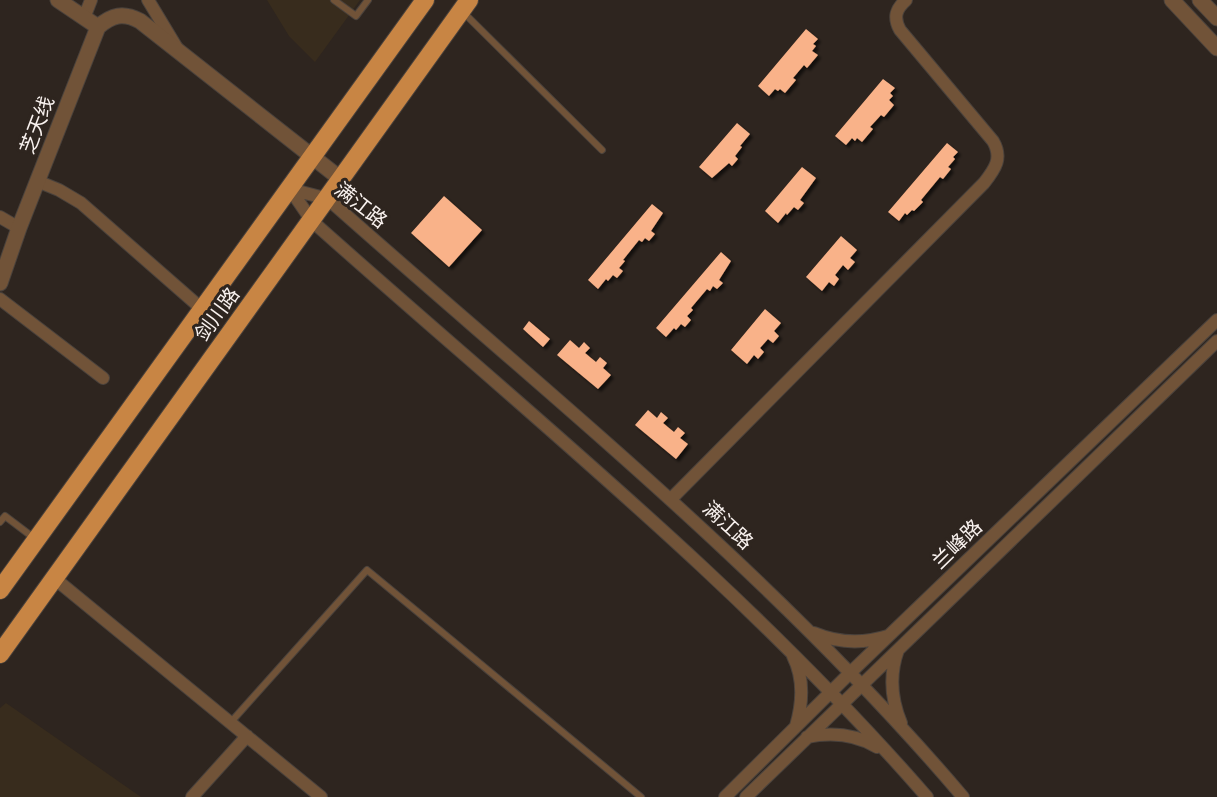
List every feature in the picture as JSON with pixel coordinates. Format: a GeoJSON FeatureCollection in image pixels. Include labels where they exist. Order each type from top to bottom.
{"type":"FeatureCollection","features":[{"type":"Feature","properties":{"kind":"highway","name":"剑川路"},"geometry":{"type":"LineString","coordinates":[[0,590],[424,0]]}},
{"type":"Feature","properties":{"kind":"highway","name":"剑川路"},"geometry":{"type":"LineString","coordinates":[[0,654],[466,5]]}},
{"type":"Feature","properties":{"kind":"street"},"geometry":{"type":"LineString","coordinates":[[58,0],[98,27],[116,16],[128,16],[140,21],[342,180]]}},
{"type":"Feature","properties":{"kind":"street"},"geometry":{"type":"LineString","coordinates":[[84,18],[92,0]]}},
{"type":"Feature","properties":{"kind":"street"},"geometry":{"type":"LineString","coordinates":[[148,0],[179,51]]}},
{"type":"Feature","properties":{"kind":"street"},"geometry":{"type":"LineString","coordinates":[[671,499],[984,183],[997,164],[998,150],[993,141],[900,30],[896,12],[906,0]]}},
{"type":"Feature","properties":{"kind":"street"},"geometry":{"type":"LineString","coordinates":[[1172,0],[1217,48]]}},
{"type":"Feature","properties":{"kind":"street"},"geometry":{"type":"LineString","coordinates":[[1200,0],[1217,18]]}},
{"type":"Feature","properties":{"kind":"street","name":"芝天线"},"geometry":{"type":"LineString","coordinates":[[0,283],[19,228],[98,27]]}},
{"type":"Feature","properties":{"kind":"street"},"geometry":{"type":"LineString","coordinates":[[37,181],[81,203],[202,309]]}},
{"type":"Feature","properties":{"kind":"street"},"geometry":{"type":"LineString","coordinates":[[290,189],[312,221],[732,593],[831,692],[927,797]]}},
{"type":"Feature","properties":{"kind":"street","name":"满江路"},"geometry":{"type":"LineString","coordinates":[[290,189],[328,199],[671,499],[811,632],[914,741],[963,797]]}},
{"type":"Feature","properties":{"kind":"street"},"geometry":{"type":"LineString","coordinates":[[0,217],[19,228]]}},
{"type":"Feature","properties":{"kind":"street"},"geometry":{"type":"LineString","coordinates":[[0,299],[103,378]]}},
{"type":"Feature","properties":{"kind":"street","name":"兰峰路"},"geometry":{"type":"LineString","coordinates":[[725,797],[850,673],[1217,320]]}},
{"type":"Feature","properties":{"kind":"street","name":"兰峰路"},"geometry":{"type":"LineString","coordinates":[[746,797],[1217,341]]}},
{"type":"Feature","properties":{"kind":"street"},"geometry":{"type":"LineString","coordinates":[[54,578],[321,797]]}},
{"type":"Feature","properties":{"kind":"street"},"geometry":{"type":"LineString","coordinates":[[811,632],[846,642],[868,641],[889,636]]}},
{"type":"Feature","properties":{"kind":"street"},"geometry":{"type":"LineString","coordinates":[[899,647],[892,679],[893,701],[901,722],[914,741]]}},
{"type":"Feature","properties":{"kind":"street"},"geometry":{"type":"LineString","coordinates":[[789,649],[801,683],[801,705],[796,726]]}},
{"type":"Feature","properties":{"kind":"street"},"geometry":{"type":"LineString","coordinates":[[806,738],[835,734],[855,737],[874,745],[892,758]]}},
{"type":"Feature","properties":{"kind":"street"},"geometry":{"type":"LineString","coordinates":[[192,797],[247,736]]}},
{"type":"Feature","properties":{"kind":"lane"},"geometry":{"type":"LineString","coordinates":[[334,0],[356,16],[368,0]]}},
{"type":"Feature","properties":{"kind":"lane"},"geometry":{"type":"LineString","coordinates":[[466,5],[602,150]]}},
{"type":"Feature","properties":{"kind":"lane"},"geometry":{"type":"LineString","coordinates":[[0,522],[4,516],[36,539]]}},
{"type":"Feature","properties":{"kind":"lane"},"geometry":{"type":"LineString","coordinates":[[230,723],[367,570],[641,797]]}},
{"type":"Feature","properties":{"kind":"shaded area"},"geometry":{"type":"Polygon","coordinates":[[[267,0],[360,0],[315,62],[289,36],[267,0]]]}},
{"type":"Feature","properties":{"kind":"shaded area"},"geometry":{"type":"Polygon","coordinates":[[[6,703],[141,797],[0,797],[0,708],[6,703]]]}},
{"type":"Feature","properties":{"kind":"building"},"geometry":{"type":"Polygon","coordinates":[[[806,29],[818,39],[813,44],[816,46],[812,51],[818,55],[807,68],[804,65],[793,78],[796,80],[785,93],[780,89],[778,91],[775,89],[769,96],[758,86],[806,29]]]}},
{"type":"Feature","properties":{"kind":"building"},"geometry":{"type":"Polygon","coordinates":[[[883,79],[895,88],[890,93],[893,96],[889,100],[894,105],[884,117],[881,115],[870,127],[873,129],[862,142],[857,138],[855,141],[852,138],[846,145],[835,136],[883,79]]]}},
{"type":"Feature","properties":{"kind":"building"},"geometry":{"type":"Polygon","coordinates":[[[737,123],[750,134],[740,146],[742,147],[735,156],[738,159],[732,166],[729,163],[712,178],[699,167],[737,123]]]}},
{"type":"Feature","properties":{"kind":"building"},"geometry":{"type":"Polygon","coordinates":[[[947,143],[958,152],[948,167],[951,169],[943,179],[940,177],[914,211],[912,210],[907,215],[905,213],[899,221],[888,212],[947,143]]]}},
{"type":"Feature","properties":{"kind":"building"},"geometry":{"type":"Polygon","coordinates":[[[802,167],[816,178],[800,200],[804,203],[798,210],[794,207],[787,215],[786,213],[778,223],[765,211],[802,167]]]}},
{"type":"Feature","properties":{"kind":"building"},"geometry":{"type":"Polygon","coordinates":[[[444,196],[482,230],[449,267],[411,233],[444,196]]]}},
{"type":"Feature","properties":{"kind":"building"},"geometry":{"type":"Polygon","coordinates":[[[652,204],[663,213],[651,231],[655,234],[649,241],[645,238],[642,242],[639,240],[623,260],[625,261],[619,268],[623,271],[617,278],[613,275],[608,281],[606,279],[598,289],[588,280],[652,204]]]}},
{"type":"Feature","properties":{"kind":"building"},"geometry":{"type":"Polygon","coordinates":[[[841,236],[857,250],[850,258],[855,262],[848,270],[843,265],[835,275],[839,279],[834,286],[829,282],[822,291],[806,277],[841,236]]]}},
{"type":"Feature","properties":{"kind":"building"},"geometry":{"type":"Polygon","coordinates":[[[721,252],[731,261],[719,280],[723,283],[717,289],[713,286],[710,291],[707,289],[691,308],[693,310],[687,316],[691,320],[685,327],[681,324],[676,330],[674,328],[666,337],[656,328],[721,252]]]}},
{"type":"Feature","properties":{"kind":"building"},"geometry":{"type":"Polygon","coordinates":[[[765,309],[781,323],[774,331],[779,336],[773,343],[768,339],[760,348],[764,352],[758,359],[754,355],[747,364],[731,350],[765,309]]]}},
{"type":"Feature","properties":{"kind":"building"},"geometry":{"type":"Polygon","coordinates":[[[529,321],[550,339],[543,347],[523,329],[529,321]]]}},
{"type":"Feature","properties":{"kind":"building"},"geometry":{"type":"Polygon","coordinates":[[[570,340],[579,348],[584,342],[590,348],[585,353],[596,362],[600,357],[607,363],[603,368],[611,375],[598,389],[557,355],[570,340]]]}},
{"type":"Feature","properties":{"kind":"building"},"geometry":{"type":"Polygon","coordinates":[[[648,410],[657,418],[661,412],[668,418],[663,423],[674,432],[678,427],[685,433],[680,438],[688,444],[676,459],[635,425],[648,410]]]}}]}
